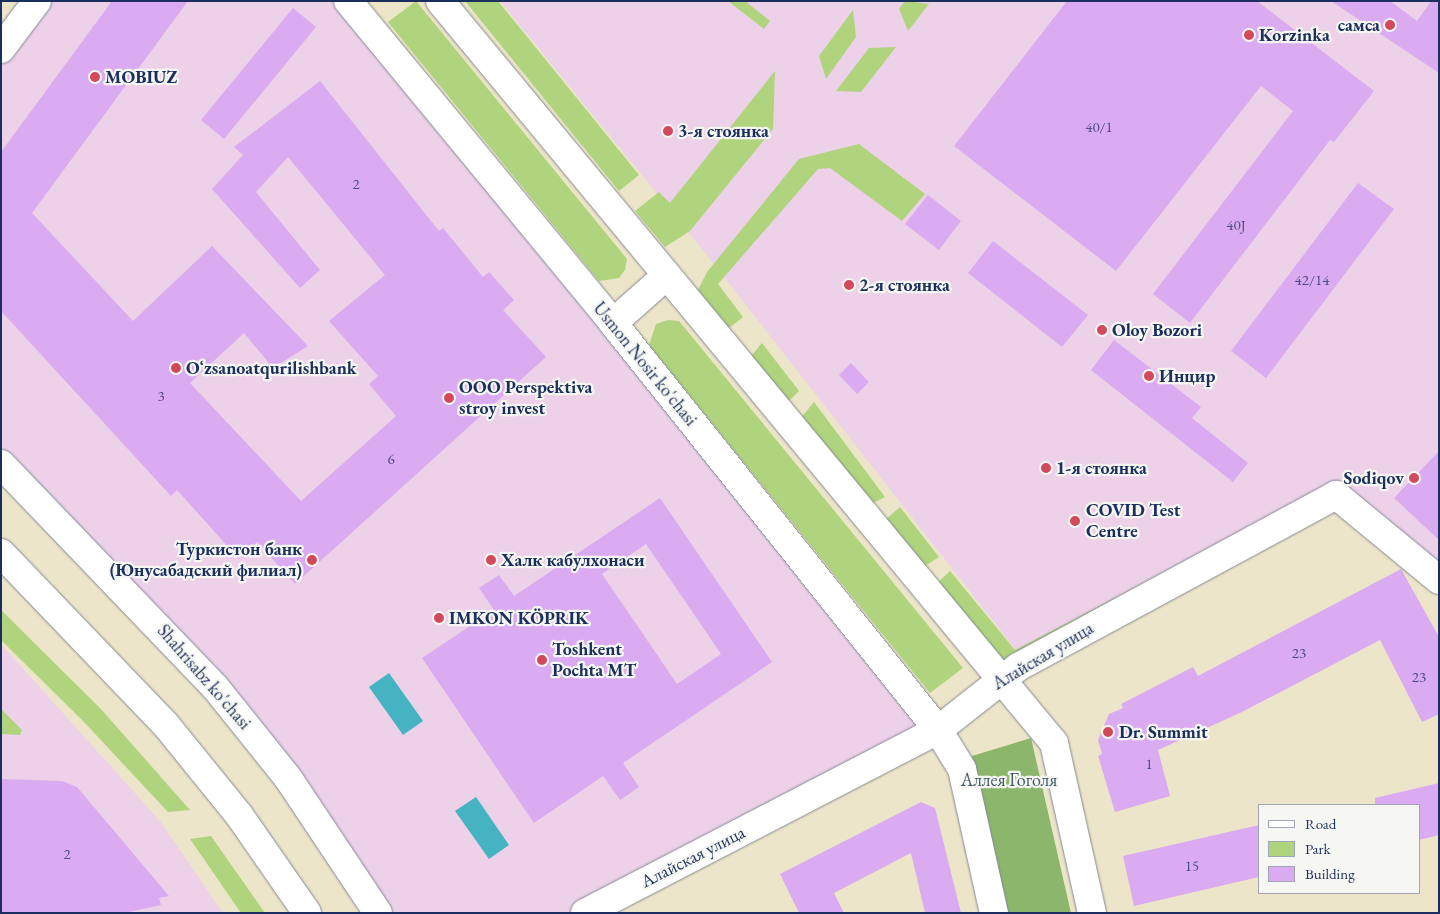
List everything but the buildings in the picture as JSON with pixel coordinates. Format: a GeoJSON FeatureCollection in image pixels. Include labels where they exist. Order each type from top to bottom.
{"type":"FeatureCollection","features":[{"type":"Feature","properties":{"kind":"street"},"geometry":{"type":"LineString","coordinates":[[1,49],[37,1]]}},
{"type":"Feature","properties":{"kind":"street","name":"Usmon Nosir ko'chasi"},"geometry":{"type":"LineString","coordinates":[[348,1],[613,323],[938,730],[962,769],[994,913]]}},
{"type":"Feature","properties":{"kind":"street"},"geometry":{"type":"LineString","coordinates":[[440,1],[999,679],[1054,743],[1092,913]]}},
{"type":"Feature","properties":{"kind":"street"},"geometry":{"type":"LineString","coordinates":[[613,323],[667,275]]}},
{"type":"Feature","properties":{"kind":"street","name":"Shahrisabz ko'chasi"},"geometry":{"type":"LineString","coordinates":[[1,464],[177,643],[225,698],[288,778],[378,913]]}},
{"type":"Feature","properties":{"kind":"street","name":"Алайская улица"},"geometry":{"type":"LineString","coordinates":[[585,913],[938,730],[999,679],[1336,496],[1439,580]]}},
{"type":"Feature","properties":{"kind":"street"},"geometry":{"type":"LineString","coordinates":[[1,553],[166,726],[239,815],[307,913]]}},
{"type":"Feature","properties":{"kind":"shaded area"},"geometry":{"type":"Polygon","coordinates":[[[37,1],[348,1],[938,730],[585,913],[378,913],[322,826],[1,464],[1,49],[37,1]]]}},
{"type":"Feature","properties":{"kind":"shaded area","name":"Oloy Bozori"},"geometry":{"type":"Polygon","coordinates":[[[500,1],[1439,1],[1439,583],[1330,501],[1026,663],[698,244],[500,1]]]}},
{"type":"Feature","properties":{"kind":"shaded area"},"geometry":{"type":"Polygon","coordinates":[[[1,644],[160,821],[223,913],[1,913],[1,644]]]}},
{"type":"Feature","properties":{"kind":"green space"},"geometry":{"type":"Polygon","coordinates":[[[416,1],[627,259],[625,270],[619,278],[599,281],[388,22],[416,1]]]}},
{"type":"Feature","properties":{"kind":"green space"},"geometry":{"type":"Polygon","coordinates":[[[465,1],[498,1],[639,175],[619,191],[465,1]]]}},
{"type":"Feature","properties":{"kind":"green space"},"geometry":{"type":"Polygon","coordinates":[[[728,1],[745,1],[770,21],[764,29],[728,1]]]}},
{"type":"Feature","properties":{"kind":"green space"},"geometry":{"type":"Polygon","coordinates":[[[905,1],[929,4],[908,31],[899,9],[905,1]]]}},
{"type":"Feature","properties":{"kind":"green space"},"geometry":{"type":"Polygon","coordinates":[[[853,10],[856,37],[826,79],[819,56],[853,10]]]}},
{"type":"Feature","properties":{"kind":"green space"},"geometry":{"type":"Polygon","coordinates":[[[896,47],[861,92],[836,91],[869,48],[896,47]]]}},
{"type":"Feature","properties":{"kind":"green space"},"geometry":{"type":"Polygon","coordinates":[[[775,71],[773,129],[690,231],[665,247],[635,211],[659,192],[670,203],[775,71]]]}},
{"type":"Feature","properties":{"kind":"green space"},"geometry":{"type":"Polygon","coordinates":[[[859,144],[925,194],[902,221],[830,168],[818,169],[718,284],[743,317],[729,328],[698,290],[707,272],[799,159],[859,144]]]}},
{"type":"Feature","properties":{"kind":"green space"},"geometry":{"type":"Polygon","coordinates":[[[668,320],[679,321],[963,668],[930,693],[649,345],[656,324],[668,320]]]}},
{"type":"Feature","properties":{"kind":"green space"},"geometry":{"type":"Polygon","coordinates":[[[762,343],[799,391],[787,403],[751,356],[762,343]]]}},
{"type":"Feature","properties":{"kind":"green space"},"geometry":{"type":"Polygon","coordinates":[[[814,402],[885,497],[869,505],[800,419],[814,402]]]}},
{"type":"Feature","properties":{"kind":"green space"},"geometry":{"type":"Polygon","coordinates":[[[1291,506],[1008,669],[935,585],[950,571],[1015,650],[1291,506]]]}},
{"type":"Feature","properties":{"kind":"green space"},"geometry":{"type":"Polygon","coordinates":[[[900,507],[939,557],[920,569],[883,522],[900,507]]]}},
{"type":"Feature","properties":{"kind":"green space"},"geometry":{"type":"Polygon","coordinates":[[[1,610],[100,708],[190,810],[168,812],[84,722],[1,640],[1,610]]]}},
{"type":"Feature","properties":{"kind":"green space"},"geometry":{"type":"Polygon","coordinates":[[[1,709],[22,730],[20,735],[1,734],[1,709]]]}},
{"type":"Feature","properties":{"kind":"green space","name":"Аллея Гоголя"},"geometry":{"type":"Polygon","coordinates":[[[1031,738],[1071,913],[1008,913],[972,756],[1031,738]]]}},
{"type":"Feature","properties":{"kind":"green space"},"geometry":{"type":"Polygon","coordinates":[[[211,836],[265,913],[241,913],[190,839],[211,836]]]}},
{"type":"Feature","properties":{"kind":"water"},"geometry":{"type":"Polygon","coordinates":[[[389,673],[423,721],[403,735],[369,687],[389,673]]]}},
{"type":"Feature","properties":{"kind":"water"},"geometry":{"type":"Polygon","coordinates":[[[476,797],[509,845],[489,859],[455,811],[476,797]]]}},
{"type":"Feature","properties":{"kind":"place","name":"самса"},"geometry":{"type":"Point","coordinates":[1390,25]}},
{"type":"Feature","properties":{"kind":"place","name":"Korzinka"},"geometry":{"type":"Point","coordinates":[1249,35]}},
{"type":"Feature","properties":{"kind":"place","name":"MOBIUZ"},"geometry":{"type":"Point","coordinates":[95,77]}},
{"type":"Feature","properties":{"kind":"place","name":"3-я стоянка"},"geometry":{"type":"Point","coordinates":[668,131]}},
{"type":"Feature","properties":{"kind":"place","name":"2-я стоянка"},"geometry":{"type":"Point","coordinates":[849,285]}},
{"type":"Feature","properties":{"kind":"place","name":"Oloy Bozori"},"geometry":{"type":"Point","coordinates":[1102,330]}},
{"type":"Feature","properties":{"kind":"place","name":"Oʻzsanoatqurilishbank"},"geometry":{"type":"Point","coordinates":[176,368]}},
{"type":"Feature","properties":{"kind":"place","name":"Инцир"},"geometry":{"type":"Point","coordinates":[1149,376]}},
{"type":"Feature","properties":{"kind":"place","name":"ООО Perspektiva stroy invest"},"geometry":{"type":"Point","coordinates":[449,398]}},
{"type":"Feature","properties":{"kind":"place","name":"1-я стоянка"},"geometry":{"type":"Point","coordinates":[1046,468]}},
{"type":"Feature","properties":{"kind":"place","name":"Sodiqov"},"geometry":{"type":"Point","coordinates":[1414,478]}},
{"type":"Feature","properties":{"kind":"place","name":"COVID Test Centre"},"geometry":{"type":"Point","coordinates":[1075,521]}},
{"type":"Feature","properties":{"kind":"place","name":"Туркистон банк (Юнусабадский филиал)"},"geometry":{"type":"Point","coordinates":[312,560]}},
{"type":"Feature","properties":{"kind":"place","name":"Халк кабулхонаси"},"geometry":{"type":"Point","coordinates":[491,560]}},
{"type":"Feature","properties":{"kind":"place","name":"IMKON KÖPRIK"},"geometry":{"type":"Point","coordinates":[439,618]}},
{"type":"Feature","properties":{"kind":"place","name":"Toshkent Pochta MT"},"geometry":{"type":"Point","coordinates":[542,660]}},
{"type":"Feature","properties":{"kind":"place","name":"Dr. Summit"},"geometry":{"type":"Point","coordinates":[1108,732]}}]}
